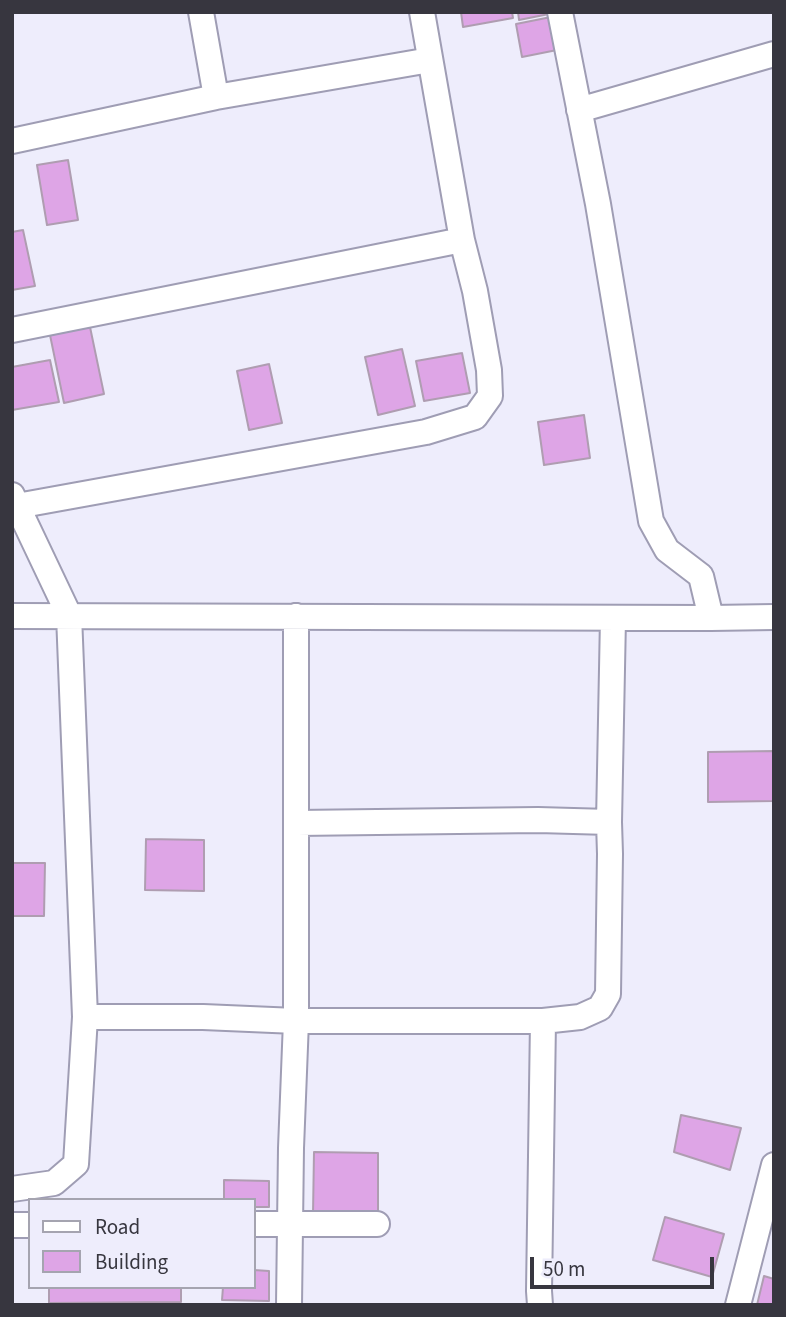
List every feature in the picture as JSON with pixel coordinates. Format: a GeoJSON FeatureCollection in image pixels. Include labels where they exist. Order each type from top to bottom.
{"type":"FeatureCollection","features":[{"type":"Feature","properties":{"kind":"street"},"geometry":{"type":"LineString","coordinates":[[201,12],[216,97]]}},
{"type":"Feature","properties":{"kind":"street"},"geometry":{"type":"LineString","coordinates":[[12,1189],[54,1183],[76,1164],[85,1017],[69,615],[15,501],[426,432],[475,417],[490,396],[489,370],[422,12]]}},
{"type":"Feature","properties":{"kind":"street"},"geometry":{"type":"LineString","coordinates":[[560,12],[598,204],[651,521],[667,550],[701,576],[711,618]]}},
{"type":"Feature","properties":{"kind":"street"},"geometry":{"type":"LineString","coordinates":[[579,110],[774,54]]}},
{"type":"Feature","properties":{"kind":"street"},"geometry":{"type":"LineString","coordinates":[[12,141],[216,97],[430,60]]}},
{"type":"Feature","properties":{"kind":"street"},"geometry":{"type":"LineString","coordinates":[[12,330],[463,240]]}},
{"type":"Feature","properties":{"kind":"street"},"geometry":{"type":"LineString","coordinates":[[12,616],[774,617]]}},
{"type":"Feature","properties":{"kind":"street"},"geometry":{"type":"LineString","coordinates":[[289,1305],[296,1021],[296,616]]}},
{"type":"Feature","properties":{"kind":"street"},"geometry":{"type":"LineString","coordinates":[[85,1017],[203,1017],[296,1021],[542,1021],[580,1017],[600,1008],[608,994],[608,821],[613,618]]}},
{"type":"Feature","properties":{"kind":"street"},"geometry":{"type":"LineString","coordinates":[[297,823],[608,821]]}},
{"type":"Feature","properties":{"kind":"street"},"geometry":{"type":"LineString","coordinates":[[540,1305],[542,1021]]}},
{"type":"Feature","properties":{"kind":"street"},"geometry":{"type":"LineString","coordinates":[[738,1305],[774,1165]]}},
{"type":"Feature","properties":{"kind":"street"},"geometry":{"type":"LineString","coordinates":[[256,1224],[377,1224]]}},
{"type":"Feature","properties":{"kind":"building"},"geometry":{"type":"Polygon","coordinates":[[[461,12],[512,12],[513,18],[463,27],[461,12]]]}},
{"type":"Feature","properties":{"kind":"building"},"geometry":{"type":"Polygon","coordinates":[[[518,12],[554,12],[554,13],[519,20],[518,12]]]}},
{"type":"Feature","properties":{"kind":"building"},"geometry":{"type":"Polygon","coordinates":[[[551,17],[557,50],[522,57],[516,24],[551,17]]]}},
{"type":"Feature","properties":{"kind":"building"},"geometry":{"type":"Polygon","coordinates":[[[68,160],[78,220],[47,225],[37,165],[68,160]]]}},
{"type":"Feature","properties":{"kind":"building"},"geometry":{"type":"Polygon","coordinates":[[[23,230],[35,286],[12,290],[12,232],[23,230]]]}},
{"type":"Feature","properties":{"kind":"building"},"geometry":{"type":"Polygon","coordinates":[[[90,327],[104,394],[64,403],[50,335],[90,327]]]}},
{"type":"Feature","properties":{"kind":"building"},"geometry":{"type":"Polygon","coordinates":[[[402,349],[415,406],[378,415],[365,357],[402,349]]]}},
{"type":"Feature","properties":{"kind":"building"},"geometry":{"type":"Polygon","coordinates":[[[462,353],[470,393],[424,401],[416,361],[462,353]]]}},
{"type":"Feature","properties":{"kind":"building"},"geometry":{"type":"Polygon","coordinates":[[[50,360],[59,402],[12,410],[12,367],[50,360]]]}},
{"type":"Feature","properties":{"kind":"building"},"geometry":{"type":"Polygon","coordinates":[[[269,364],[282,423],[249,430],[237,371],[269,364]]]}},
{"type":"Feature","properties":{"kind":"building"},"geometry":{"type":"Polygon","coordinates":[[[584,415],[590,458],[544,465],[538,422],[584,415]]]}},
{"type":"Feature","properties":{"kind":"building"},"geometry":{"type":"Polygon","coordinates":[[[774,751],[774,801],[708,802],[708,752],[774,751]]]}},
{"type":"Feature","properties":{"kind":"building"},"geometry":{"type":"Polygon","coordinates":[[[146,839],[204,840],[204,891],[145,890],[146,839]]]}},
{"type":"Feature","properties":{"kind":"building"},"geometry":{"type":"Polygon","coordinates":[[[12,863],[45,863],[44,916],[12,916],[12,863]]]}},
{"type":"Feature","properties":{"kind":"building"},"geometry":{"type":"Polygon","coordinates":[[[681,1115],[741,1128],[730,1170],[674,1152],[681,1115]]]}},
{"type":"Feature","properties":{"kind":"building"},"geometry":{"type":"Polygon","coordinates":[[[314,1152],[378,1153],[378,1214],[313,1214],[314,1152]]]}},
{"type":"Feature","properties":{"kind":"building"},"geometry":{"type":"Polygon","coordinates":[[[224,1180],[269,1181],[269,1207],[256,1207],[256,1198],[224,1198],[224,1180]]]}},
{"type":"Feature","properties":{"kind":"building"},"geometry":{"type":"Polygon","coordinates":[[[665,1217],[724,1234],[712,1277],[653,1260],[665,1217]]]}},
{"type":"Feature","properties":{"kind":"building"},"geometry":{"type":"Polygon","coordinates":[[[256,1270],[269,1271],[269,1301],[222,1300],[223,1289],[256,1289],[256,1270]]]}},
{"type":"Feature","properties":{"kind":"building"},"geometry":{"type":"Polygon","coordinates":[[[764,1276],[774,1279],[774,1305],[757,1305],[764,1276]]]}},
{"type":"Feature","properties":{"kind":"building"},"geometry":{"type":"Polygon","coordinates":[[[49,1289],[181,1289],[181,1302],[49,1303],[49,1289]]]}}]}
